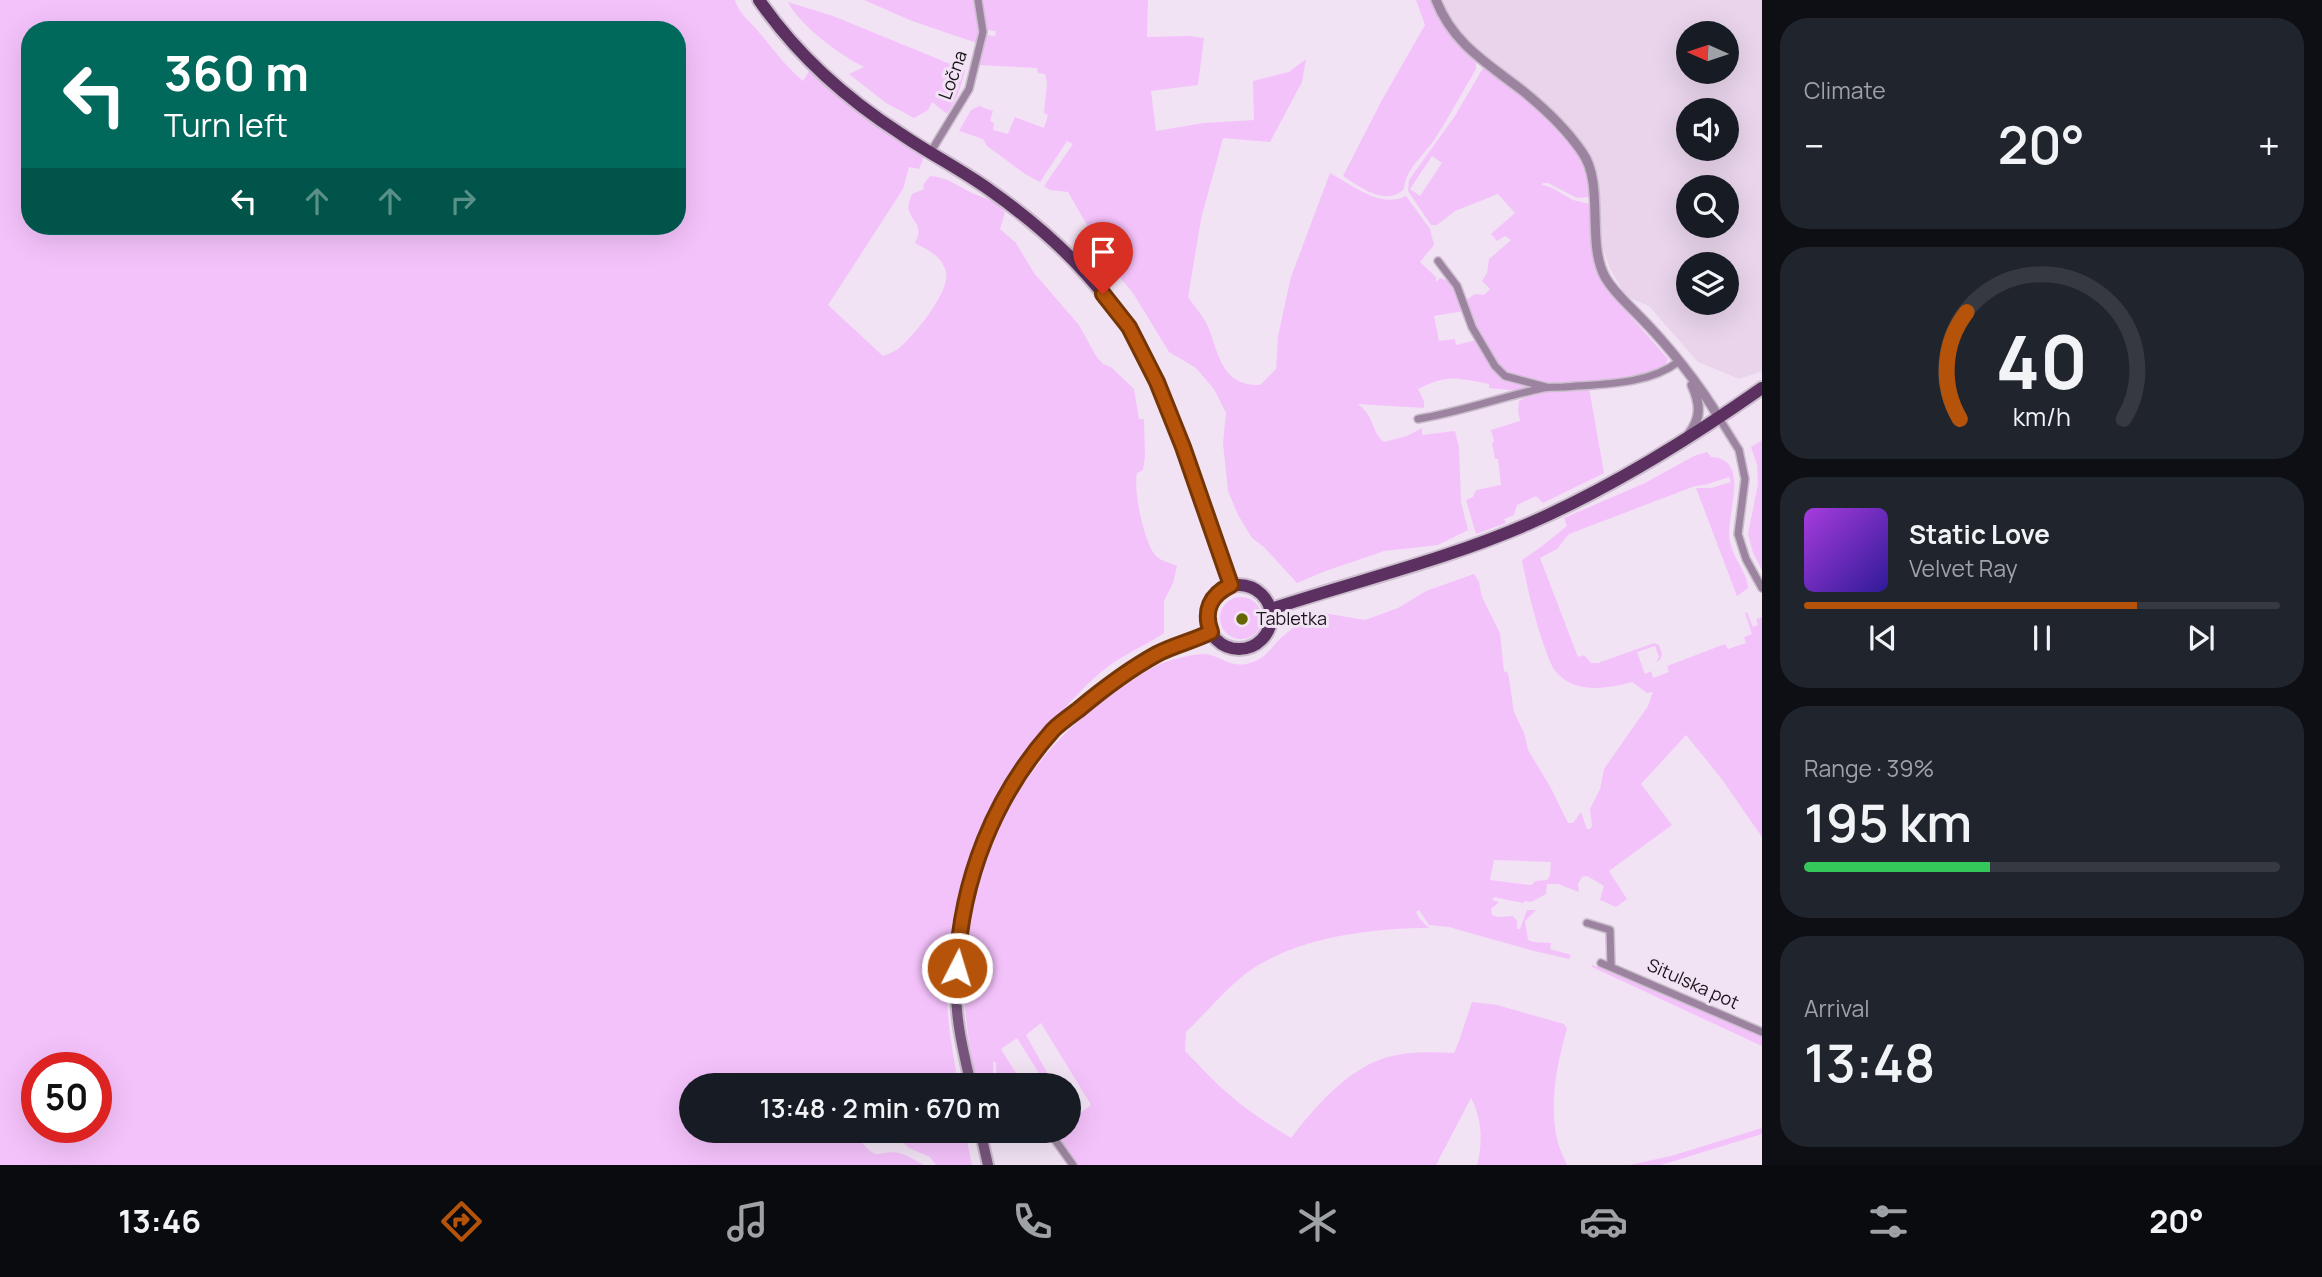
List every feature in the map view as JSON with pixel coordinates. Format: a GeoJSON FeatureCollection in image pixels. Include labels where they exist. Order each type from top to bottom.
{"type":"FeatureCollection","features":[{"type":"Feature","properties":{"kind":"main road"},"geometry":{"type":"LineString","coordinates":[[759,0],[821,74],[859,105],[989,190],[1046,233],[1090,278],[1129,327],[1157,382],[1183,447],[1231,585]]}},
{"type":"Feature","properties":{"kind":"main road"},"geometry":{"type":"LineString","coordinates":[[1270,609],[1481,543],[1529,524],[1630,473],[1762,388]]}},
{"type":"Feature","properties":{"kind":"main road"},"geometry":{"type":"LineString","coordinates":[[1241,584],[1260,592],[1270,609],[1269,629],[1263,638],[1246,648],[1226,646],[1211,632],[1208,623],[1209,604],[1214,596],[1231,585],[1241,584]]}},
{"type":"Feature","properties":{"kind":"main road"},"geometry":{"type":"LineString","coordinates":[[968,1073],[960,1035],[956,991],[958,946],[968,885],[992,818],[1020,772],[1055,728],[1114,681],[1158,653],[1211,632]]}},
{"type":"Feature","properties":{"kind":"main road"},"geometry":{"type":"LineString","coordinates":[[983,1143],[988,1165]]}},
{"type":"Feature","properties":{"kind":"street","name":"Ločna"},"geometry":{"type":"LineString","coordinates":[[930,153],[969,89],[983,32],[978,0]]}},
{"type":"Feature","properties":{"kind":"street"},"geometry":{"type":"LineString","coordinates":[[1436,0],[1451,30],[1465,47],[1526,93],[1581,150],[1591,173],[1603,274],[1612,288],[1641,317],[1688,374],[1739,450],[1745,479],[1738,534],[1746,559],[1762,588]]}},
{"type":"Feature","properties":{"kind":"street"},"geometry":{"type":"LineString","coordinates":[[1438,261],[1457,286],[1472,327],[1495,366],[1505,376],[1546,387]]}},
{"type":"Feature","properties":{"kind":"street"},"geometry":{"type":"LineString","coordinates":[[1418,419],[1452,414],[1546,387],[1629,380],[1667,370],[1678,362]]}},
{"type":"Feature","properties":{"kind":"street"},"geometry":{"type":"LineString","coordinates":[[1657,457],[1686,437],[1698,419],[1698,398],[1688,374]]}},
{"type":"Feature","properties":{"kind":"street"},"geometry":{"type":"LineString","coordinates":[[1587,923],[1610,930],[1611,966]]}},
{"type":"Feature","properties":{"kind":"street","name":"Situlska pot"},"geometry":{"type":"LineString","coordinates":[[1601,963],[1762,1032]]}},
{"type":"Feature","properties":{"kind":"street"},"geometry":{"type":"LineString","coordinates":[[1057,1143],[1073,1165]]}},
{"type":"Feature","properties":{"kind":"shaded area"},"geometry":{"type":"Polygon","coordinates":[[[0,0],[735,0],[745,17],[803,81],[809,71],[852,108],[924,157],[919,169],[909,167],[903,189],[828,305],[883,356],[898,349],[913,335],[937,302],[946,280],[946,272],[941,262],[934,254],[915,243],[918,228],[909,209],[912,194],[924,189],[923,185],[930,176],[936,177],[990,200],[1002,209],[1005,213],[1000,229],[1016,243],[1034,273],[1079,325],[1096,356],[1134,389],[1139,419],[1144,419],[1145,457],[1143,470],[1137,473],[1136,481],[1140,516],[1147,540],[1156,556],[1177,566],[1173,583],[1164,601],[1164,633],[1119,659],[1086,686],[1035,741],[992,808],[962,881],[953,919],[947,1000],[956,1073],[679,1073],[679,1143],[863,1143],[875,1154],[892,1152],[924,1165],[0,1165],[0,0]]]}},
{"type":"Feature","properties":{"kind":"shaded area"},"geometry":{"type":"Polygon","coordinates":[[[864,0],[976,0],[981,26],[977,43],[912,21],[864,0]]]}},
{"type":"Feature","properties":{"kind":"shaded area"},"geometry":{"type":"Polygon","coordinates":[[[980,0],[1148,0],[1147,37],[1204,38],[1198,85],[1151,91],[1156,131],[1204,123],[1254,120],[1253,81],[1289,72],[1306,59],[1302,82],[1270,142],[1223,138],[1201,219],[1188,297],[1207,325],[1224,367],[1230,375],[1247,384],[1260,385],[1276,369],[1278,336],[1291,277],[1330,173],[1377,198],[1387,200],[1406,196],[1430,229],[1434,245],[1420,262],[1436,277],[1436,282],[1440,278],[1453,286],[1464,311],[1434,316],[1439,341],[1455,339],[1456,345],[1477,340],[1493,368],[1532,384],[1531,389],[1520,391],[1489,388],[1489,384],[1468,380],[1445,379],[1418,389],[1424,401],[1424,408],[1358,404],[1369,416],[1384,442],[1407,436],[1422,428],[1422,435],[1455,431],[1459,448],[1461,502],[1468,530],[1438,545],[1384,551],[1297,583],[1264,547],[1252,538],[1228,491],[1223,443],[1226,413],[1214,389],[1196,368],[1169,352],[1133,293],[1089,240],[1087,225],[1068,192],[1050,190],[1044,186],[1073,144],[1067,141],[1040,182],[987,146],[983,139],[959,131],[971,110],[979,106],[993,111],[990,121],[994,123],[993,130],[1008,134],[1015,117],[1044,128],[1048,115],[1044,113],[1047,83],[1045,74],[1038,73],[1037,68],[979,65],[986,35],[995,36],[996,31],[987,30],[980,0]]]}},
{"type":"Feature","properties":{"kind":"shaded area"},"geometry":{"type":"Polygon","coordinates":[[[1416,0],[1431,0],[1444,27],[1476,63],[1476,69],[1436,137],[1408,174],[1404,189],[1397,194],[1381,196],[1365,190],[1343,176],[1425,25],[1416,0]]]}},
{"type":"Feature","properties":{"kind":"shaded area"},"geometry":{"type":"Polygon","coordinates":[[[1441,0],[1762,0],[1762,371],[1739,379],[1698,362],[1649,306],[1630,298],[1623,291],[1610,269],[1603,249],[1595,172],[1585,146],[1528,89],[1464,38],[1447,16],[1441,0]]]}},
{"type":"Feature","properties":{"kind":"shaded area"},"geometry":{"type":"Polygon","coordinates":[[[788,2],[833,16],[965,70],[958,93],[947,114],[932,102],[928,110],[914,118],[886,103],[849,74],[864,67],[822,39],[802,21],[788,2]]]}},
{"type":"Feature","properties":{"kind":"shaded area"},"geometry":{"type":"Polygon","coordinates":[[[1483,68],[1535,106],[1583,159],[1589,197],[1577,198],[1548,183],[1542,185],[1573,200],[1590,204],[1602,279],[1613,296],[1668,359],[1664,368],[1617,380],[1554,386],[1504,372],[1497,365],[1474,327],[1465,301],[1475,294],[1484,295],[1490,289],[1482,281],[1487,273],[1489,259],[1511,240],[1505,236],[1497,241],[1491,234],[1515,213],[1498,194],[1455,211],[1437,225],[1431,225],[1408,191],[1409,180],[1455,116],[1483,68]],[[1432,156],[1410,189],[1420,196],[1442,163],[1432,156]]]}},
{"type":"Feature","properties":{"kind":"shaded area"},"geometry":{"type":"Polygon","coordinates":[[[1589,388],[1604,473],[1543,503],[1536,496],[1517,505],[1514,515],[1504,519],[1506,523],[1476,534],[1466,500],[1473,497],[1476,490],[1501,485],[1491,430],[1520,421],[1519,401],[1527,397],[1553,390],[1589,388]]]}},
{"type":"Feature","properties":{"kind":"shaded area"},"geometry":{"type":"Polygon","coordinates":[[[1762,440],[1762,570],[1753,553],[1748,534],[1758,484],[1757,464],[1751,447],[1762,440]]]}},
{"type":"Feature","properties":{"kind":"shaded area"},"geometry":{"type":"Polygon","coordinates":[[[1707,452],[1711,457],[1724,460],[1731,468],[1734,478],[1730,542],[1746,577],[1748,588],[1737,596],[1696,488],[1711,488],[1731,482],[1729,477],[1695,486],[1569,534],[1557,549],[1540,558],[1578,657],[1584,655],[1591,663],[1598,663],[1654,643],[1659,645],[1662,654],[1660,660],[1656,662],[1659,657],[1655,646],[1637,652],[1645,674],[1651,671],[1653,678],[1669,672],[1667,666],[1725,644],[1728,649],[1746,643],[1744,637],[1752,634],[1745,613],[1747,612],[1753,627],[1758,625],[1756,619],[1762,617],[1762,837],[1721,778],[1686,735],[1641,784],[1672,825],[1609,871],[1627,899],[1616,907],[1600,900],[1604,886],[1587,876],[1582,877],[1578,884],[1579,892],[1558,884],[1547,884],[1546,894],[1531,902],[1494,897],[1492,900],[1499,902],[1491,909],[1492,915],[1513,916],[1517,921],[1517,929],[1520,929],[1527,910],[1536,910],[1525,921],[1528,940],[1551,943],[1550,949],[1571,955],[1569,959],[1449,927],[1429,925],[1419,910],[1416,912],[1429,928],[1382,930],[1332,938],[1284,952],[1263,962],[1236,982],[1186,1032],[1185,1051],[1226,1092],[1291,1138],[1343,1081],[1369,1065],[1399,1055],[1454,1053],[1472,1002],[1497,1005],[1564,1024],[1567,1029],[1557,1069],[1554,1111],[1557,1139],[1567,1165],[1477,1165],[1480,1131],[1471,1098],[1436,1165],[1076,1165],[1059,1143],[1081,1143],[1081,1112],[1091,1105],[1081,1089],[1081,1073],[1071,1073],[1041,1023],[1026,1035],[1047,1073],[1039,1073],[1017,1038],[1001,1049],[1017,1073],[996,1073],[996,1063],[993,1061],[993,1073],[975,1073],[965,1010],[964,964],[969,922],[978,882],[992,843],[1010,806],[1058,741],[1088,713],[1158,665],[1204,654],[1236,664],[1250,663],[1265,655],[1286,633],[1317,612],[1365,620],[1398,608],[1426,591],[1474,574],[1500,633],[1504,671],[1508,673],[1514,712],[1524,733],[1528,750],[1568,823],[1573,823],[1581,812],[1587,829],[1590,829],[1590,809],[1600,789],[1604,769],[1648,706],[1653,692],[1647,693],[1632,682],[1614,686],[1584,687],[1566,681],[1557,673],[1538,629],[1522,560],[1567,526],[1564,518],[1645,483],[1694,456],[1707,452]],[[1494,860],[1490,880],[1531,885],[1536,881],[1547,880],[1551,862],[1494,860]]]}},
{"type":"Feature","properties":{"kind":"shaded area"},"geometry":{"type":"Polygon","coordinates":[[[1241,597],[1256,603],[1262,618],[1256,633],[1241,639],[1226,633],[1220,618],[1226,603],[1241,597]]]}},
{"type":"Feature","properties":{"kind":"shaded area"},"geometry":{"type":"Polygon","coordinates":[[[1592,967],[1762,1035],[1762,1046],[1592,967]]]}},
{"type":"Feature","properties":{"kind":"shaded area"},"geometry":{"type":"Polygon","coordinates":[[[1762,1128],[1762,1134],[1661,1165],[1629,1165],[1671,1156],[1762,1128]]]}},
{"type":"Feature","properties":{"kind":"shaded area"},"geometry":{"type":"Polygon","coordinates":[[[903,1143],[967,1143],[972,1165],[936,1165],[930,1157],[903,1143]]]}},
{"type":"Feature","properties":{"kind":"place","name":"Tabletka"},"geometry":{"type":"Point","coordinates":[1242,619]}},
{"type":"Feature","properties":{"kind":"route"},"geometry":{"type":"LineString","coordinates":[[957,968],[968,885],[992,818],[1020,772],[1055,728],[1114,681],[1158,653],[1211,632],[1207,614],[1209,604],[1222,589],[1231,585],[1183,447],[1157,382],[1129,327],[1103,294]]}}]}
